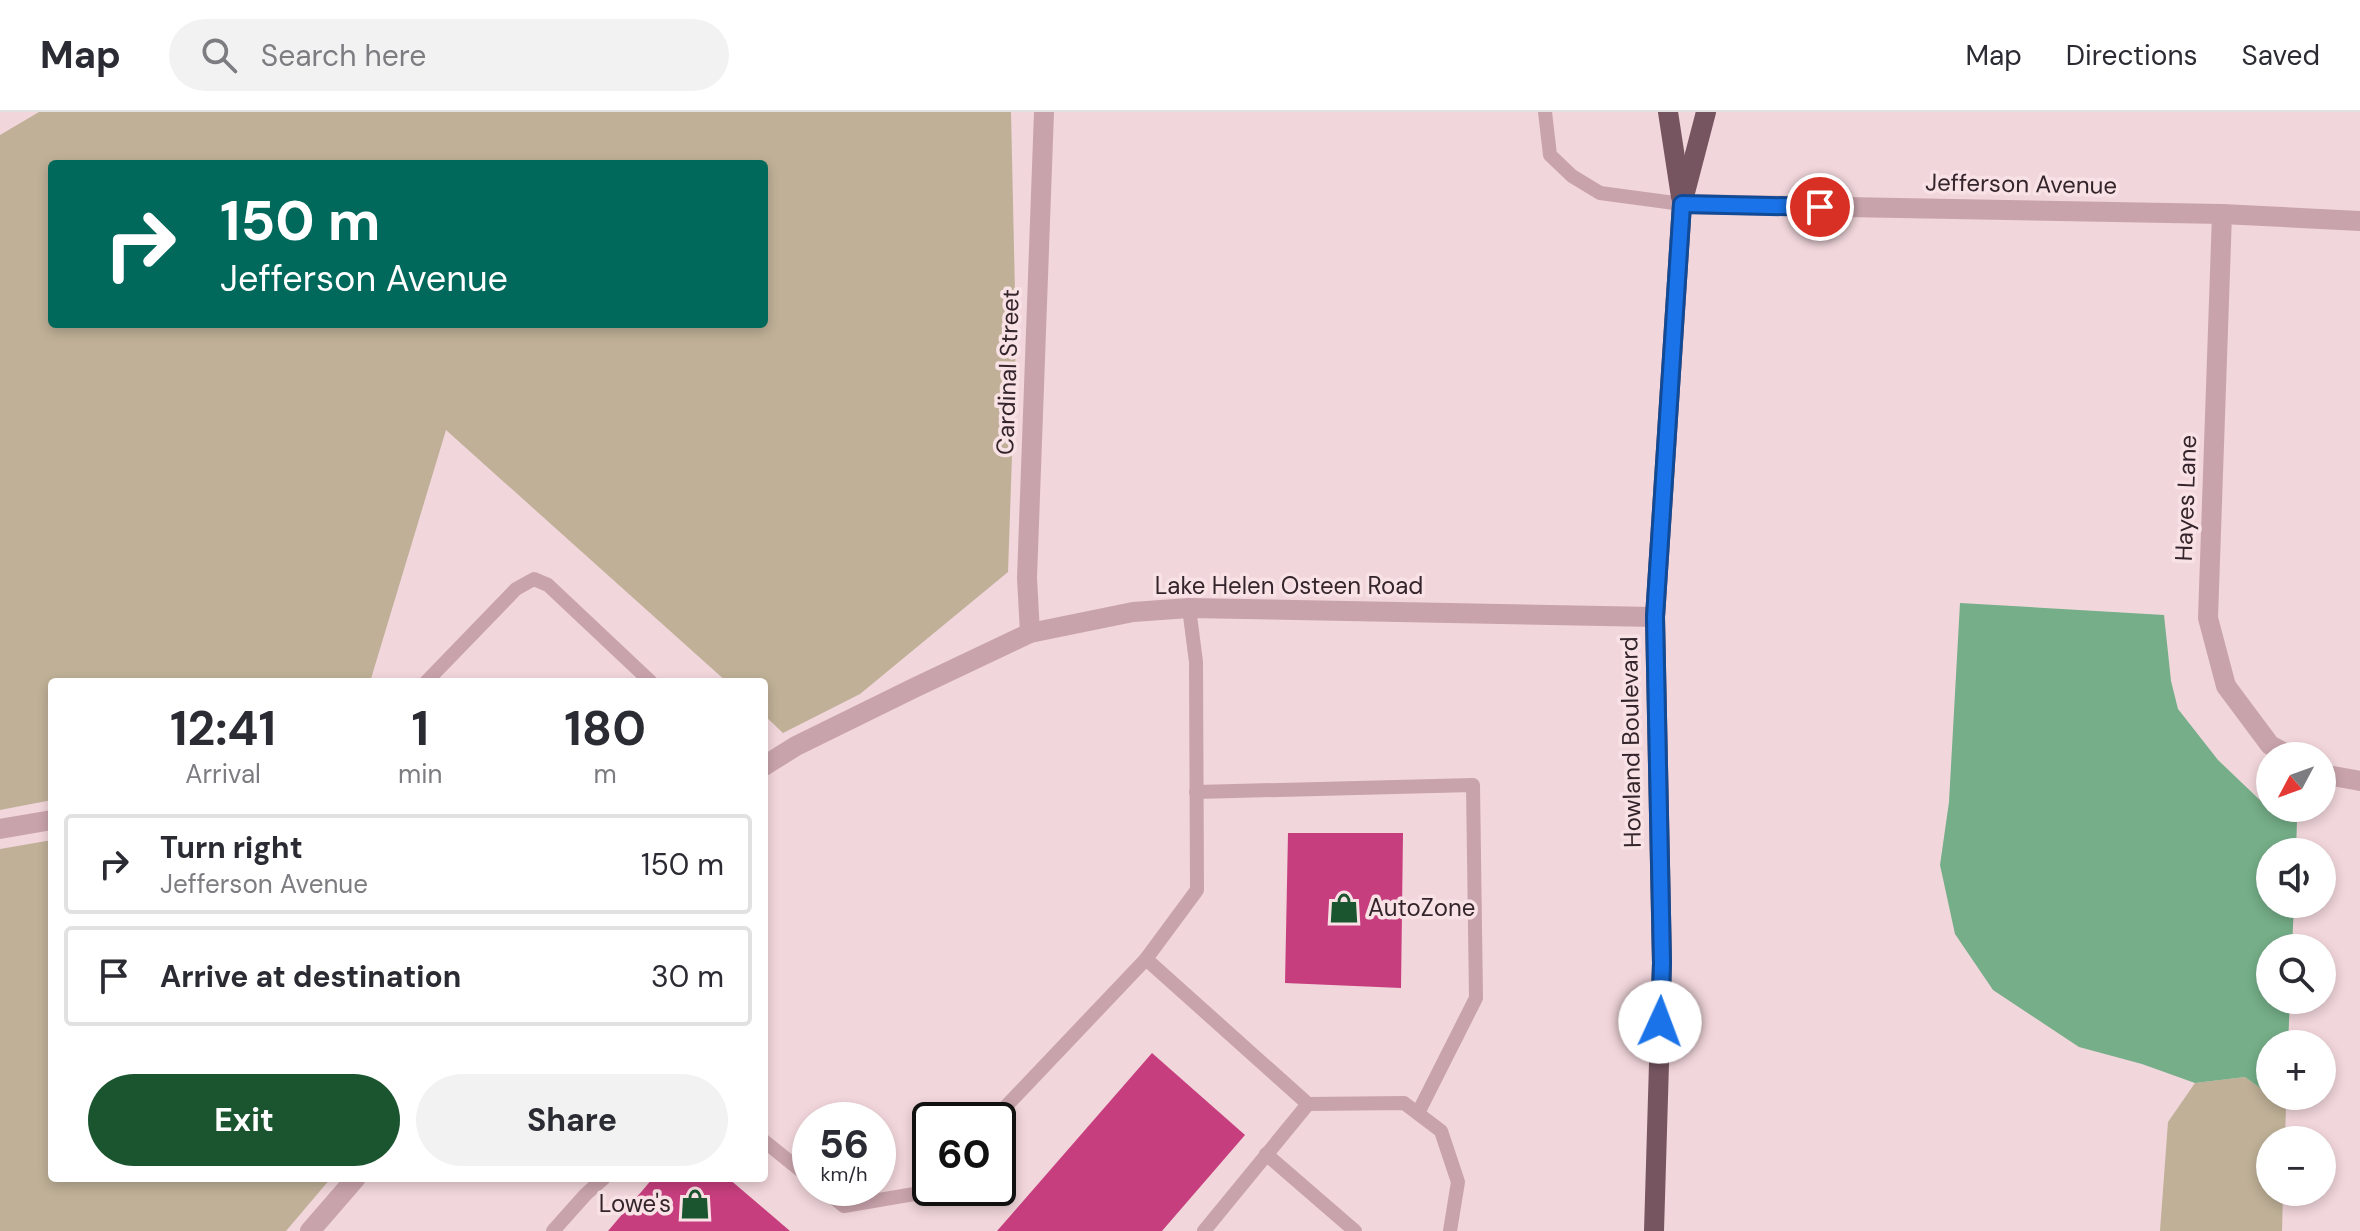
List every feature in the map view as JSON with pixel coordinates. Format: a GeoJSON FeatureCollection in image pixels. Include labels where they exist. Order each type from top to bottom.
{"type":"FeatureCollection","features":[{"type":"Feature","properties":{"kind":"main road","name":"Howland Boulevard"},"geometry":{"type":"LineString","coordinates":[[1668,112],[1682,204]]}},
{"type":"Feature","properties":{"kind":"main road","name":"Howland Boulevard"},"geometry":{"type":"LineString","coordinates":[[1654,1231],[1662,963],[1655,617],[1682,204],[1706,112]]}},
{"type":"Feature","properties":{"kind":"street","name":"Cardinal Street"},"geometry":{"type":"LineString","coordinates":[[1030,633],[1027,578],[1044,112]]}},
{"type":"Feature","properties":{"kind":"street","name":"Jefferson Avenue"},"geometry":{"type":"LineString","coordinates":[[1682,204],[2222,214],[2360,221]]}},
{"type":"Feature","properties":{"kind":"street","name":"Hayes Lane"},"geometry":{"type":"LineString","coordinates":[[2222,214],[2208,618],[2226,686],[2268,742]]}},
{"type":"Feature","properties":{"kind":"street","name":"Lake Helen Osteen Road"},"geometry":{"type":"LineString","coordinates":[[768,764],[796,746],[1030,633],[1133,612],[1189,608],[1655,617]]}},
{"type":"Feature","properties":{"kind":"street"},"geometry":{"type":"LineString","coordinates":[[2336,777],[2360,781]]}},
{"type":"Feature","properties":{"kind":"street"},"geometry":{"type":"LineString","coordinates":[[0,829],[48,821]]}},
{"type":"Feature","properties":{"kind":"street"},"geometry":{"type":"LineString","coordinates":[[310,1231],[353,1182]]}},
{"type":"Feature","properties":{"kind":"lane"},"geometry":{"type":"LineString","coordinates":[[1545,112],[1550,155],[1572,176],[1600,193],[1682,204]]}},
{"type":"Feature","properties":{"kind":"lane"},"geometry":{"type":"LineString","coordinates":[[430,678],[516,589],[534,579],[548,585],[647,678]]}},
{"type":"Feature","properties":{"kind":"lane"},"geometry":{"type":"LineString","coordinates":[[1010,1102],[1146,959],[1197,890],[1196,662],[1189,608]]}},
{"type":"Feature","properties":{"kind":"lane"},"geometry":{"type":"LineString","coordinates":[[1196,792],[1473,785],[1476,998],[1418,1113]]}},
{"type":"Feature","properties":{"kind":"lane"},"geometry":{"type":"LineString","coordinates":[[1146,959],[1308,1104],[1404,1103],[1441,1131],[1458,1182],[1450,1231]]}},
{"type":"Feature","properties":{"kind":"lane"},"geometry":{"type":"LineString","coordinates":[[1204,1231],[1308,1104]]}},
{"type":"Feature","properties":{"kind":"lane"},"geometry":{"type":"LineString","coordinates":[[768,1144],[792,1164]]}},
{"type":"Feature","properties":{"kind":"lane"},"geometry":{"type":"LineString","coordinates":[[1266,1154],[1355,1231]]}},
{"type":"Feature","properties":{"kind":"lane"},"geometry":{"type":"LineString","coordinates":[[553,1231],[600,1182]]}},
{"type":"Feature","properties":{"kind":"shaded area"},"geometry":{"type":"Polygon","coordinates":[[[39,112],[1011,112],[1016,339],[1008,572],[860,694],[783,733],[768,719],[768,678],[723,678],[446,430],[371,678],[48,678],[48,801],[0,810],[0,135],[39,112]]]}},
{"type":"Feature","properties":{"kind":"shaded area"},"geometry":{"type":"Polygon","coordinates":[[[1960,603],[2164,615],[2171,681],[2178,709],[2218,760],[2256,796],[2256,822],[2297,822],[2296,838],[2256,838],[2256,918],[2293,918],[2293,934],[2256,934],[2256,1014],[2289,1014],[2289,1030],[2256,1030],[2256,1085],[2245,1077],[2195,1083],[2142,1064],[2079,1047],[1993,990],[1955,934],[1940,865],[1949,802],[1960,603]]]}},
{"type":"Feature","properties":{"kind":"shaded area"},"geometry":{"type":"Polygon","coordinates":[[[48,841],[48,1182],[328,1182],[286,1231],[0,1231],[0,849],[48,841]]]}},
{"type":"Feature","properties":{"kind":"shaded area"},"geometry":{"type":"Polygon","coordinates":[[[2245,1077],[2256,1085],[2256,1110],[2286,1110],[2285,1126],[2256,1126],[2256,1206],[2283,1206],[2282,1231],[2160,1231],[2168,1122],[2195,1083],[2245,1077]]]}},
{"type":"Feature","properties":{"kind":"building","name":"AutoZone"},"geometry":{"type":"Polygon","coordinates":[[[1288,833],[1403,833],[1401,988],[1285,983],[1288,833]]]}},
{"type":"Feature","properties":{"kind":"building"},"geometry":{"type":"Polygon","coordinates":[[[1152,1053],[1245,1135],[1162,1231],[997,1231],[1152,1053]]]}},
{"type":"Feature","properties":{"kind":"building","name":"Lowe's"},"geometry":{"type":"Polygon","coordinates":[[[650,1182],[733,1182],[790,1231],[608,1231],[650,1182]]]}},
{"type":"Feature","properties":{"kind":"place","name":"AutoZone"},"geometry":{"type":"Point","coordinates":[1344,908]}},
{"type":"Feature","properties":{"kind":"place","name":"Lowe's"},"geometry":{"type":"Point","coordinates":[695,1204]}},
{"type":"Feature","properties":{"kind":"route"},"geometry":{"type":"LineString","coordinates":[[1660,1022],[1662,963],[1655,617],[1682,204],[1820,207]]}}]}
